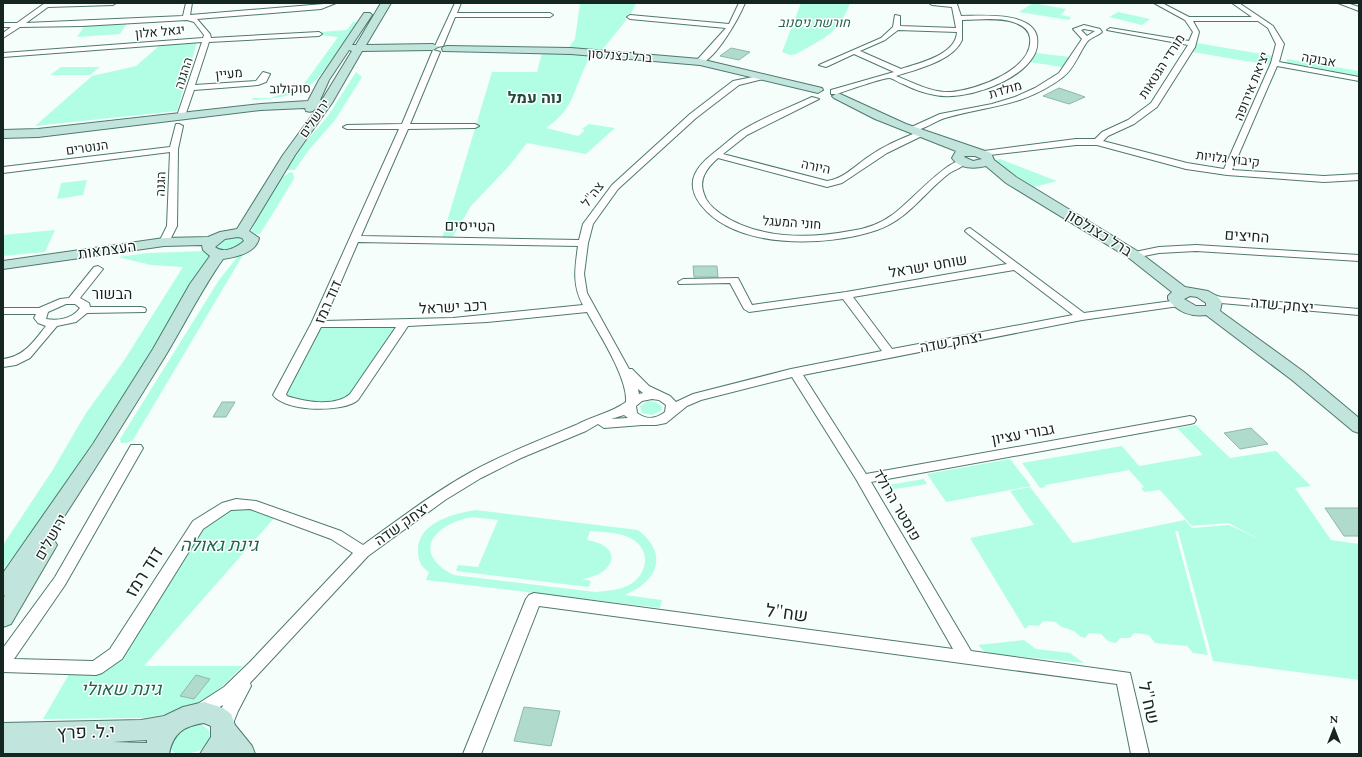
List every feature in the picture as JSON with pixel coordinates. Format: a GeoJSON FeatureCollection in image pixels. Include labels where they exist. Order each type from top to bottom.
{"type":"FeatureCollection","features":[{"type":"Feature","properties":{"kind":"street"},"geometry":{"type":"LineString","coordinates":[[3,36],[47,4],[112,3]]}},
{"type":"Feature","properties":{"kind":"street"},"geometry":{"type":"LineString","coordinates":[[187,17],[186,14],[189,3]]}},
{"type":"Feature","properties":{"kind":"street","name":"ירושלים"},"geometry":{"type":"LineString","coordinates":[[238,233],[304,121],[317,103],[348,67],[386,3]]}},
{"type":"Feature","properties":{"kind":"street","name":"דוד רמז"},"geometry":{"type":"LineString","coordinates":[[403,325],[354,397],[348,402],[340,404],[289,402],[281,398],[280,392],[318,324],[458,3]]}},
{"type":"Feature","properties":{"kind":"street"},"geometry":{"type":"LineString","coordinates":[[700,62],[716,46],[732,26],[742,3]]}},
{"type":"Feature","properties":{"kind":"street"},"geometry":{"type":"LineString","coordinates":[[833,96],[938,58],[952,50],[958,42],[960,30],[956,4],[932,3]]}},
{"type":"Feature","properties":{"kind":"street","name":"מורדי הגטאות"},"geometry":{"type":"LineString","coordinates":[[1097,142],[1105,134],[1131,122],[1154,105],[1192,44],[1196,32],[1188,19],[1157,3]]}},
{"type":"Feature","properties":{"kind":"street","name":"יציאת אירופה"},"geometry":{"type":"LineString","coordinates":[[1227,172],[1275,63],[1280,44],[1271,27],[1235,3]]}},
{"type":"Feature","properties":{"kind":"street"},"geometry":{"type":"LineString","coordinates":[[1341,3],[1359,9]]}},
{"type":"Feature","properties":{"kind":"street"},"geometry":{"type":"LineString","coordinates":[[3,25],[61,25],[187,17],[330,4]]}},
{"type":"Feature","properties":{"kind":"street","name":"ירושלים"},"geometry":{"type":"LineString","coordinates":[[238,233],[289,155],[317,103],[324,80],[373,5]]}},
{"type":"Feature","properties":{"kind":"street"},"geometry":{"type":"LineString","coordinates":[[454,15],[550,15]]}},
{"type":"Feature","properties":{"kind":"street"},"geometry":{"type":"LineString","coordinates":[[823,65],[883,40],[896,28],[897,16]]}},
{"type":"Feature","properties":{"kind":"street"},"geometry":{"type":"LineString","coordinates":[[187,17],[201,26],[208,35],[206,40]]}},
{"type":"Feature","properties":{"kind":"street"},"geometry":{"type":"LineString","coordinates":[[630,17],[732,26]]}},
{"type":"Feature","properties":{"kind":"street"},"geometry":{"type":"LineString","coordinates":[[888,75],[927,90],[951,94],[963,93],[988,86],[1010,74],[1025,63],[1032,51],[1035,40],[1031,30],[1024,24],[997,19],[957,18]]}},
{"type":"Feature","properties":{"kind":"street"},"geometry":{"type":"LineString","coordinates":[[1188,19],[1260,19]]}},
{"type":"Feature","properties":{"kind":"street"},"geometry":{"type":"LineString","coordinates":[[896,28],[960,30]]}},
{"type":"Feature","properties":{"kind":"street"},"geometry":{"type":"LineString","coordinates":[[1110,30],[1192,44]]}},
{"type":"Feature","properties":{"kind":"street","name":"יגאל אלון"},"geometry":{"type":"LineString","coordinates":[[3,55],[206,40],[319,34]]}},
{"type":"Feature","properties":{"kind":"street","name":"מולדת"},"geometry":{"type":"LineString","coordinates":[[911,129],[943,116],[1006,102],[1038,90],[1062,75],[1086,39]]}},
{"type":"Feature","properties":{"kind":"street","name":"ההגנה"},"geometry":{"type":"LineString","coordinates":[[182,113],[206,40]]}},
{"type":"Feature","properties":{"kind":"street","name":"ברל כצנלסון"},"geometry":{"type":"LineString","coordinates":[[345,49],[361,45],[384,49],[570,51],[700,62],[790,84],[815,94],[833,96],[922,134],[971,151],[974,159]]}},
{"type":"Feature","properties":{"kind":"street"},"geometry":{"type":"LineString","coordinates":[[348,67],[361,56],[384,49]]}},
{"type":"Feature","properties":{"kind":"street"},"geometry":{"type":"LineString","coordinates":[[856,52],[899,71]]}},
{"type":"Feature","properties":{"kind":"street","name":"אבוקה"},"geometry":{"type":"LineString","coordinates":[[1275,63],[1359,79]]}},
{"type":"Feature","properties":{"kind":"street"},"geometry":{"type":"LineString","coordinates":[[736,83],[740,76],[740,71]]}},
{"type":"Feature","properties":{"kind":"street","name":"מעיין"},"geometry":{"type":"LineString","coordinates":[[190,88],[258,82],[263,80],[266,74]]}},
{"type":"Feature","properties":{"kind":"street","name":"צה\"ל"},"geometry":{"type":"LineString","coordinates":[[631,404],[633,392],[622,365],[582,293],[579,274],[583,243],[588,224],[615,187],[693,116],[736,83],[760,77]]}},
{"type":"Feature","properties":{"kind":"street"},"geometry":{"type":"LineString","coordinates":[[260,105],[303,92],[324,80]]}},
{"type":"Feature","properties":{"kind":"street","name":"חוני המעגל"},"geometry":{"type":"LineString","coordinates":[[815,94],[744,134],[707,162],[700,172],[698,192],[704,204],[714,214],[733,226],[772,236],[824,238],[850,235],[872,229],[896,218],[944,174],[974,159]]}},
{"type":"Feature","properties":{"kind":"street","name":"סוקולוב"},"geometry":{"type":"LineString","coordinates":[[3,130],[41,129],[260,105],[317,103]]}},
{"type":"Feature","properties":{"kind":"street"},"geometry":{"type":"LineString","coordinates":[[260,105],[287,109],[304,121]]}},
{"type":"Feature","properties":{"kind":"street","name":"סוקולוב"},"geometry":{"type":"LineString","coordinates":[[3,134],[46,132],[260,105]]}},
{"type":"Feature","properties":{"kind":"street","name":"הגנה"},"geometry":{"type":"LineString","coordinates":[[164,242],[172,226],[174,149],[179,126]]}},
{"type":"Feature","properties":{"kind":"street"},"geometry":{"type":"LineString","coordinates":[[347,127],[475,126]]}},
{"type":"Feature","properties":{"kind":"street","name":"היורה"},"geometry":{"type":"LineString","coordinates":[[717,155],[826,184],[835,183],[901,141],[922,134]]}},
{"type":"Feature","properties":{"kind":"street","name":"ברל כצנלסון"},"geometry":{"type":"LineString","coordinates":[[940,141],[954,151],[974,159],[1011,180],[1134,255],[1180,298]]}},
{"type":"Feature","properties":{"kind":"street"},"geometry":{"type":"LineString","coordinates":[[974,159],[1076,142],[1097,142]]}},
{"type":"Feature","properties":{"kind":"street","name":"קיבוץ גלויות"},"geometry":{"type":"LineString","coordinates":[[1097,142],[1186,166],[1227,172],[1324,180],[1359,177]]}},
{"type":"Feature","properties":{"kind":"street","name":"הנוטרים"},"geometry":{"type":"LineString","coordinates":[[3,170],[174,149]]}},
{"type":"Feature","properties":{"kind":"street","name":"שוחט ישראל"},"geometry":{"type":"LineString","coordinates":[[970,231],[1082,317]]}},
{"type":"Feature","properties":{"kind":"street"},"geometry":{"type":"LineString","coordinates":[[238,233],[252,238],[251,243],[244,249],[218,249],[221,235],[238,233]]}},
{"type":"Feature","properties":{"kind":"street","name":"הטייסים"},"geometry":{"type":"LineString","coordinates":[[356,239],[583,243]]}},
{"type":"Feature","properties":{"kind":"street","name":"העצמאות"},"geometry":{"type":"LineString","coordinates":[[3,265],[164,242],[218,249]]}},
{"type":"Feature","properties":{"kind":"street","name":"החיצים"},"geometry":{"type":"LineString","coordinates":[[1134,255],[1159,250],[1196,248],[1359,258]]}},
{"type":"Feature","properties":{"kind":"street","name":"ירושלים"},"geometry":{"type":"LineString","coordinates":[[3,588],[21,566],[96,455],[178,319],[218,249]]}},
{"type":"Feature","properties":{"kind":"street","name":"העצמאות"},"geometry":{"type":"LineString","coordinates":[[3,270],[150,250],[218,249]]}},
{"type":"Feature","properties":{"kind":"street","name":"שוחט ישראל"},"geometry":{"type":"LineString","coordinates":[[682,282],[734,280],[749,309],[846,295],[1016,266]]}},
{"type":"Feature","properties":{"kind":"street","name":"הבשור"},"geometry":{"type":"LineString","coordinates":[[72,301],[98,269]]}},
{"type":"Feature","properties":{"kind":"street"},"geometry":{"type":"LineString","coordinates":[[1180,298],[1194,292],[1359,427]]}},
{"type":"Feature","properties":{"kind":"street"},"geometry":{"type":"LineString","coordinates":[[846,295],[889,352]]}},
{"type":"Feature","properties":{"kind":"street","name":"יצחק שדה"},"geometry":{"type":"LineString","coordinates":[[671,413],[688,400],[724,389],[795,372],[889,352],[1180,298]]}},
{"type":"Feature","properties":{"kind":"street","name":"יצחק שדה"},"geometry":{"type":"LineString","coordinates":[[1208,303],[1221,300],[1359,312]]}},
{"type":"Feature","properties":{"kind":"street","name":"הבשור"},"geometry":{"type":"LineString","coordinates":[[3,311],[43,311],[56,303],[72,301],[85,305],[84,310]]}},
{"type":"Feature","properties":{"kind":"street","name":"רכב ישראל"},"geometry":{"type":"LineString","coordinates":[[318,324],[403,325],[500,319],[589,308]]}},
{"type":"Feature","properties":{"kind":"street","name":"הבשור"},"geometry":{"type":"LineString","coordinates":[[54,323],[74,318],[84,310],[141,310]]}},
{"type":"Feature","properties":{"kind":"street"},"geometry":{"type":"LineString","coordinates":[[3,363],[18,360],[27,356],[54,323],[42,321],[40,318],[43,311]]}},
{"type":"Feature","properties":{"kind":"street","name":"צה\"ל"},"geometry":{"type":"LineString","coordinates":[[622,365],[640,384],[658,396]]}},
{"type":"Feature","properties":{"kind":"street","name":"פוסטר הרולד"},"geometry":{"type":"LineString","coordinates":[[795,372],[862,479],[966,657]]}},
{"type":"Feature","properties":{"kind":"street","name":"יצחק שדה"},"geometry":{"type":"LineString","coordinates":[[658,396],[678,396],[724,389]]}},
{"type":"Feature","properties":{"kind":"street"},"geometry":{"type":"LineString","coordinates":[[645,396],[658,396],[669,401],[672,405],[671,413],[668,417],[655,422],[641,421],[631,414],[631,404],[645,396]]}},
{"type":"Feature","properties":{"kind":"street","name":"יצחק שדה"},"geometry":{"type":"LineString","coordinates":[[199,712],[230,692],[363,552],[440,497],[476,475],[592,422],[620,412],[631,404]]}},
{"type":"Feature","properties":{"kind":"street","name":"גבורי עציון"},"geometry":{"type":"LineString","coordinates":[[862,479],[1190,420]]}},
{"type":"Feature","properties":{"kind":"street","name":"יצחק שדה"},"geometry":{"type":"LineString","coordinates":[[581,428],[614,422],[641,421]]}},
{"type":"Feature","properties":{"kind":"street"},"geometry":{"type":"LineString","coordinates":[[3,661],[60,581],[106,503],[136,448]]}},
{"type":"Feature","properties":{"kind":"street","name":"ירושלים"},"geometry":{"type":"LineString","coordinates":[[3,618],[52,538],[96,455]]}},
{"type":"Feature","properties":{"kind":"street","name":"דוד רמז"},"geometry":{"type":"LineString","coordinates":[[3,665],[96,668],[116,654],[198,525],[227,506],[246,503],[251,504],[336,534],[363,552]]}},
{"type":"Feature","properties":{"kind":"street","name":"שח\"ל"},"geometry":{"type":"LineString","coordinates":[[472,754],[534,598],[1124,678],[1140,754]]}},
{"type":"Feature","properties":{"kind":"street","name":"יצחק שדה"},"geometry":{"type":"LineString","coordinates":[[224,728],[238,693],[256,666]]}},
{"type":"Feature","properties":{"kind":"street"},"geometry":{"type":"LineString","coordinates":[[156,754],[158,740],[169,726],[180,718],[199,712],[215,716],[221,720],[224,728],[243,754]]}},
{"type":"Feature","properties":{"kind":"street","name":"י.ל. פרץ"},"geometry":{"type":"LineString","coordinates":[[3,734],[141,731],[169,726]]}},
{"type":"Feature","properties":{"kind":"street"},"geometry":{"type":"LineString","coordinates":[[212,754],[220,746],[224,728]]}},
{"type":"Feature","properties":{"kind":"street","name":"י.ל. פרץ"},"geometry":{"type":"LineString","coordinates":[[3,751],[156,754]]}},
{"type":"Feature","properties":{"kind":"green space"},"geometry":{"type":"Polygon","coordinates":[[[580,3],[636,3],[631,14],[628,14],[625,19],[627,19],[603,49],[598,49],[588,61],[574,95],[566,109],[546,128],[578,136],[585,130],[582,129],[589,124],[615,128],[586,154],[527,143],[509,166],[471,206],[452,238],[442,238],[492,72],[537,72],[542,53],[565,53],[575,39],[580,3]]]}},
{"type":"Feature","properties":{"kind":"green space","name":"חורשת ניסנוב"},"geometry":{"type":"Polygon","coordinates":[[[801,3],[850,3],[835,29],[822,39],[796,54],[790,55],[782,52],[801,3]]]}},
{"type":"Feature","properties":{"kind":"green space"},"geometry":{"type":"Polygon","coordinates":[[[1033,3],[1066,9],[1061,15],[1071,17],[1069,20],[1019,12],[1033,3]]]}},
{"type":"Feature","properties":{"kind":"green space"},"geometry":{"type":"Polygon","coordinates":[[[1118,12],[1150,19],[1142,25],[1109,17],[1118,12]]]}},
{"type":"Feature","properties":{"kind":"green space"},"geometry":{"type":"Polygon","coordinates":[[[353,22],[357,22],[334,57],[321,74],[308,87],[288,95],[274,98],[252,100],[253,98],[270,98],[301,88],[338,37],[319,35],[321,32],[347,30],[353,22]]]}},
{"type":"Feature","properties":{"kind":"green space"},"geometry":{"type":"Polygon","coordinates":[[[127,23],[120,34],[77,37],[85,25],[127,23]]]}},
{"type":"Feature","properties":{"kind":"green space"},"geometry":{"type":"Polygon","coordinates":[[[197,42],[177,111],[35,126],[92,76],[136,66],[159,46],[197,42]]]}},
{"type":"Feature","properties":{"kind":"green space"},"geometry":{"type":"Polygon","coordinates":[[[1197,43],[1273,56],[1270,65],[1192,52],[1197,43]]]}},
{"type":"Feature","properties":{"kind":"green space"},"geometry":{"type":"Polygon","coordinates":[[[1036,53],[1070,57],[1062,67],[1030,62],[1036,53]]]}},
{"type":"Feature","properties":{"kind":"green space"},"geometry":{"type":"Polygon","coordinates":[[[1287,59],[1359,71],[1359,78],[1286,66],[1287,59]]]}},
{"type":"Feature","properties":{"kind":"green space"},"geometry":{"type":"Polygon","coordinates":[[[61,67],[100,67],[90,75],[50,75],[61,67]]]}},
{"type":"Feature","properties":{"kind":"green space"},"geometry":{"type":"Polygon","coordinates":[[[356,72],[362,77],[335,120],[308,151],[295,170],[285,170],[298,151],[328,116],[356,72]]]}},
{"type":"Feature","properties":{"kind":"green space"},"geometry":{"type":"Polygon","coordinates":[[[1000,159],[1057,181],[1034,187],[998,164],[996,160],[1000,159]]]}},
{"type":"Feature","properties":{"kind":"green space"},"geometry":{"type":"Polygon","coordinates":[[[291,172],[293,173],[294,179],[260,234],[252,232],[255,221],[273,189],[280,179],[291,172]]]}},
{"type":"Feature","properties":{"kind":"green space"},"geometry":{"type":"Polygon","coordinates":[[[87,180],[83,195],[57,199],[61,183],[87,180]]]}},
{"type":"Feature","properties":{"kind":"green space"},"geometry":{"type":"Polygon","coordinates":[[[55,230],[45,252],[3,256],[3,235],[55,230]]]}},
{"type":"Feature","properties":{"kind":"green space"},"geometry":{"type":"Polygon","coordinates":[[[230,236],[243,237],[245,241],[236,248],[232,249],[224,250],[217,248],[216,244],[230,236]]]}},
{"type":"Feature","properties":{"kind":"green space"},"geometry":{"type":"Polygon","coordinates":[[[207,251],[211,257],[190,287],[132,383],[25,543],[3,569],[3,545],[52,471],[86,413],[123,362],[183,267],[151,265],[118,257],[148,253],[207,251]]]}},
{"type":"Feature","properties":{"kind":"green space"},"geometry":{"type":"Polygon","coordinates":[[[239,255],[243,255],[133,440],[127,443],[121,443],[120,439],[219,280],[239,255]]]}},
{"type":"Feature","properties":{"kind":"green space"},"geometry":{"type":"Polygon","coordinates":[[[322,327],[398,327],[351,397],[338,402],[292,400],[285,395],[285,391],[322,327]]]}},
{"type":"Feature","properties":{"kind":"green space"},"geometry":{"type":"Polygon","coordinates":[[[648,401],[656,402],[662,407],[661,411],[652,415],[642,413],[640,406],[648,401]]]}},
{"type":"Feature","properties":{"kind":"green space"},"geometry":{"type":"Polygon","coordinates":[[[1196,425],[1230,458],[1276,451],[1311,486],[1295,488],[1331,540],[1359,544],[1359,680],[1213,661],[1178,531],[1175,531],[1208,655],[1193,653],[1187,646],[1155,643],[1149,635],[1134,633],[1130,638],[1120,638],[1116,643],[1108,641],[1101,634],[1089,633],[1085,638],[1082,637],[1056,622],[1043,621],[1039,626],[1029,625],[1025,629],[970,538],[1034,525],[1010,491],[1030,487],[1073,543],[1185,520],[1192,528],[1229,525],[1263,541],[1228,523],[1192,526],[1160,490],[1144,492],[1141,488],[1144,487],[1129,470],[1045,485],[1046,487],[1040,488],[1022,463],[1122,446],[1139,466],[1203,455],[1177,428],[1196,425]]]}},
{"type":"Feature","properties":{"kind":"green space"},"geometry":{"type":"Polygon","coordinates":[[[1010,459],[1031,486],[946,502],[927,474],[1010,459]]]}},
{"type":"Feature","properties":{"kind":"green space"},"geometry":{"type":"Polygon","coordinates":[[[924,479],[927,484],[888,490],[888,485],[924,479]]]}},
{"type":"Feature","properties":{"kind":"green space"},"geometry":{"type":"Polygon","coordinates":[[[245,505],[276,516],[144,666],[243,666],[209,698],[194,706],[177,711],[143,718],[43,719],[72,669],[97,669],[202,525],[217,514],[245,505]]]}},
{"type":"Feature","properties":{"kind":"green space"},"geometry":{"type":"Polygon","coordinates":[[[476,510],[638,530],[648,539],[654,548],[656,566],[652,575],[645,582],[625,595],[662,600],[660,608],[426,580],[429,572],[419,561],[419,541],[424,533],[438,521],[467,511],[476,510]],[[472,517],[447,526],[432,540],[430,549],[433,558],[454,575],[595,592],[609,591],[627,586],[637,579],[644,568],[645,555],[638,544],[632,539],[617,534],[590,531],[587,540],[599,543],[607,548],[611,554],[611,560],[602,572],[582,579],[591,581],[589,587],[456,571],[458,565],[478,567],[498,520],[472,517]]]}},
{"type":"Feature","properties":{"kind":"green space"},"geometry":{"type":"Polygon","coordinates":[[[1024,640],[1036,649],[1070,653],[1084,663],[992,654],[985,652],[978,645],[1024,640]]]}},
{"type":"Feature","properties":{"kind":"green space"},"geometry":{"type":"Polygon","coordinates":[[[195,724],[201,724],[209,730],[208,743],[200,750],[176,754],[171,749],[171,740],[180,732],[195,724]]]}},
{"type":"Feature","properties":{"kind":"building"},"geometry":{"type":"Polygon","coordinates":[[[731,48],[750,52],[739,60],[720,56],[731,48]]]}},
{"type":"Feature","properties":{"kind":"building"},"geometry":{"type":"Polygon","coordinates":[[[1059,88],[1085,97],[1069,104],[1043,96],[1059,88]]]}},
{"type":"Feature","properties":{"kind":"building"},"geometry":{"type":"Polygon","coordinates":[[[693,266],[717,266],[718,277],[694,277],[693,266]]]}},
{"type":"Feature","properties":{"kind":"building"},"geometry":{"type":"Polygon","coordinates":[[[222,402],[235,402],[226,417],[213,417],[222,402]]]}},
{"type":"Feature","properties":{"kind":"building"},"geometry":{"type":"Polygon","coordinates":[[[1251,428],[1268,444],[1240,449],[1224,433],[1251,428]]]}},
{"type":"Feature","properties":{"kind":"building"},"geometry":{"type":"Polygon","coordinates":[[[1325,508],[1359,508],[1359,536],[1344,536],[1325,508]]]}},
{"type":"Feature","properties":{"kind":"building"},"geometry":{"type":"Polygon","coordinates":[[[196,675],[210,679],[194,699],[180,696],[196,675]]]}},
{"type":"Feature","properties":{"kind":"building"},"geometry":{"type":"Polygon","coordinates":[[[524,707],[560,711],[551,746],[514,741],[524,707]]]}},
{"type":"Feature","properties":{"kind":"district","name":"נוה עמל"},"geometry":{"type":"Point","coordinates":[535,97]}},
{"type":"Feature","properties":{"kind":"park label","name":"גינת גאולה"},"geometry":{"type":"Point","coordinates":[219,545]}},
{"type":"Feature","properties":{"kind":"park label","name":"גינת שאולי"},"geometry":{"type":"Point","coordinates":[121,689]}}]}
